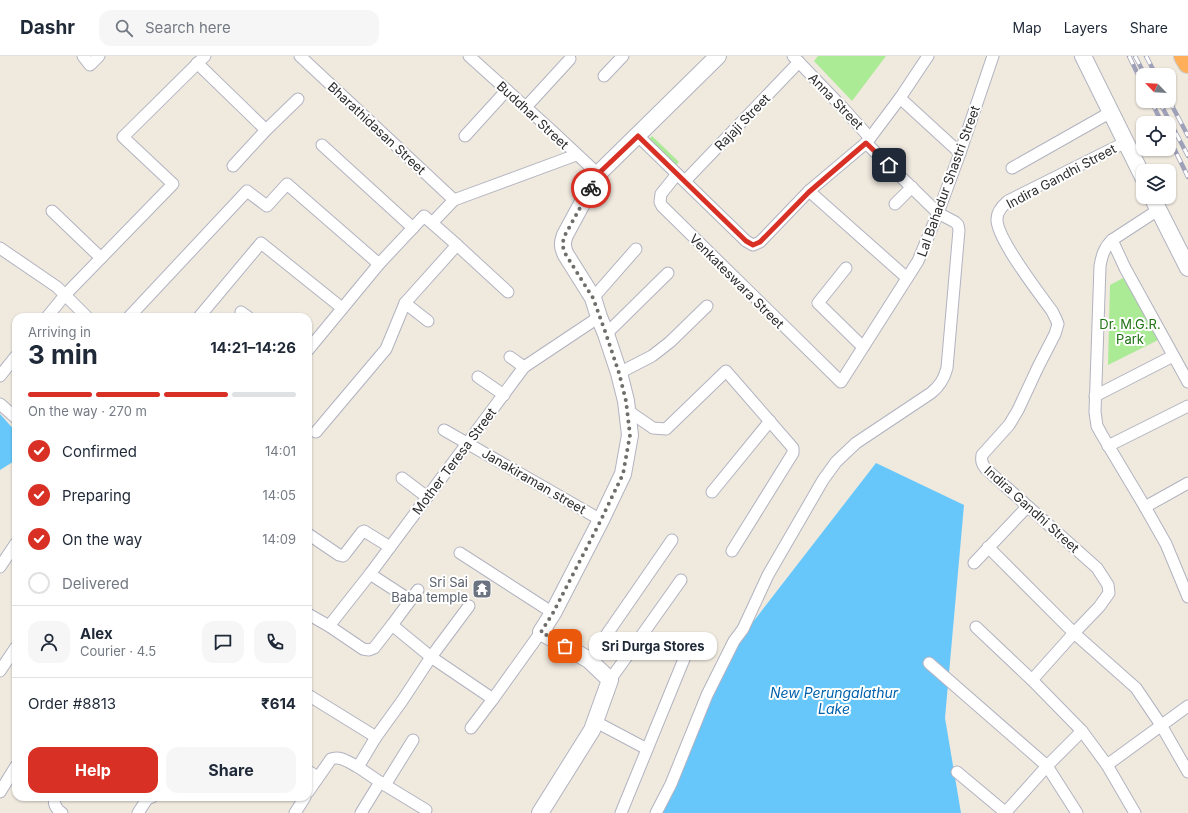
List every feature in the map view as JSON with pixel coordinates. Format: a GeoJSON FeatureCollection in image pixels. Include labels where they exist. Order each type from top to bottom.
{"type":"FeatureCollection","features":[{"type":"Feature","properties":{"kind":"highway"},"geometry":{"type":"LineString","coordinates":[[1184,56],[1188,63]]}},
{"type":"Feature","properties":{"kind":"street"},"geometry":{"type":"LineString","coordinates":[[83,56],[90,65],[99,56]]}},
{"type":"Feature","properties":{"kind":"street","name":"Bharathidasan Street"},"geometry":{"type":"LineString","coordinates":[[300,56],[454,200]]}},
{"type":"Feature","properties":{"kind":"street","name":"Buddhar Street"},"geometry":{"type":"LineString","coordinates":[[469,56],[598,174]]}},
{"type":"Feature","properties":{"kind":"street"},"geometry":{"type":"LineString","coordinates":[[604,76],[623,56]]}},
{"type":"Feature","properties":{"kind":"street"},"geometry":{"type":"LineString","coordinates":[[471,728],[494,699],[553,613],[623,474],[630,435],[626,401],[619,373],[593,298],[566,255],[562,242],[598,174],[718,56]]}},
{"type":"Feature","properties":{"kind":"street"},"geometry":{"type":"LineString","coordinates":[[638,136],[746,241],[753,245],[760,242],[809,192],[868,140],[900,98],[928,56]]}},
{"type":"Feature","properties":{"kind":"street","name":"Lal Bahadur Shastri Street"},"geometry":{"type":"LineString","coordinates":[[841,382],[918,261],[938,213],[960,153],[993,56]]}},
{"type":"Feature","properties":{"kind":"street"},"geometry":{"type":"LineString","coordinates":[[1083,56],[1137,164]]}},
{"type":"Feature","properties":{"kind":"street"},"geometry":{"type":"LineString","coordinates":[[50,313],[65,295],[173,184],[123,137],[202,58],[266,130]]}},
{"type":"Feature","properties":{"kind":"street"},"geometry":{"type":"LineString","coordinates":[[526,107],[570,59]]}},
{"type":"Feature","properties":{"kind":"street","name":"Anna Street"},"geometry":{"type":"LineString","coordinates":[[656,813],[671,784],[707,694],[734,641],[743,629],[768,575],[823,480],[836,462],[856,443],[931,393],[942,382],[947,368],[959,230],[958,226],[955,222],[938,213],[912,187],[868,140],[843,108],[796,59]]}},
{"type":"Feature","properties":{"kind":"street","name":"Rajaji Street"},"geometry":{"type":"LineString","coordinates":[[681,177],[796,59]]}},
{"type":"Feature","properties":{"kind":"street"},"geometry":{"type":"LineString","coordinates":[[465,136],[507,90]]}},
{"type":"Feature","properties":{"kind":"street"},"geometry":{"type":"LineString","coordinates":[[900,98],[960,153]]}},
{"type":"Feature","properties":{"kind":"street"},"geometry":{"type":"LineString","coordinates":[[233,166],[266,130],[298,99]]}},
{"type":"Feature","properties":{"kind":"street"},"geometry":{"type":"LineString","coordinates":[[1012,168],[1111,112]]}},
{"type":"Feature","properties":{"kind":"street","name":"Indira Gandhi Street"},"geometry":{"type":"LineString","coordinates":[[1032,680],[1099,607],[1109,593],[1108,585],[1097,568],[986,469],[981,460],[982,455],[1009,425],[1018,410],[1055,334],[1058,324],[1052,311],[1011,253],[1000,231],[997,223],[997,217],[1003,206],[1008,201],[1126,142]]}},
{"type":"Feature","properties":{"kind":"street"},"geometry":{"type":"LineString","coordinates":[[322,145],[413,228]]}},
{"type":"Feature","properties":{"kind":"street"},"geometry":{"type":"LineString","coordinates":[[312,345],[379,264],[413,228],[428,220],[454,200],[576,155]]}},
{"type":"Feature","properties":{"kind":"street","name":"Venkateswara Street"},"geometry":{"type":"LineString","coordinates":[[681,177],[661,194],[660,202],[662,206],[841,382]]}},
{"type":"Feature","properties":{"kind":"street"},"geometry":{"type":"LineString","coordinates":[[133,313],[247,191],[267,206],[288,184],[379,264]]}},
{"type":"Feature","properties":{"kind":"street"},"geometry":{"type":"LineString","coordinates":[[896,204],[912,187]]}},
{"type":"Feature","properties":{"kind":"street"},"geometry":{"type":"LineString","coordinates":[[809,192],[907,278]]}},
{"type":"Feature","properties":{"kind":"street"},"geometry":{"type":"LineString","coordinates":[[1154,204],[1112,240],[1102,255],[1100,266],[1095,412],[1097,426],[1166,544],[1188,597]]}},
{"type":"Feature","properties":{"kind":"street"},"geometry":{"type":"LineString","coordinates":[[1156,204],[1188,268]]}},
{"type":"Feature","properties":{"kind":"street"},"geometry":{"type":"LineString","coordinates":[[52,210],[101,258]]}},
{"type":"Feature","properties":{"kind":"street"},"geometry":{"type":"LineString","coordinates":[[428,220],[508,292]]}},
{"type":"Feature","properties":{"kind":"street"},"geometry":{"type":"LineString","coordinates":[[1112,240],[1125,268],[1188,382]]}},
{"type":"Feature","properties":{"kind":"street"},"geometry":{"type":"LineString","coordinates":[[202,313],[261,243],[342,308]]}},
{"type":"Feature","properties":{"kind":"street"},"geometry":{"type":"LineString","coordinates":[[316,432],[386,349],[405,303],[457,245]]}},
{"type":"Feature","properties":{"kind":"street"},"geometry":{"type":"LineString","coordinates":[[0,248],[57,287],[83,313]]}},
{"type":"Feature","properties":{"kind":"street"},"geometry":{"type":"LineString","coordinates":[[593,298],[636,249]]}},
{"type":"Feature","properties":{"kind":"street"},"geometry":{"type":"LineString","coordinates":[[846,268],[818,303],[863,347]]}},
{"type":"Feature","properties":{"kind":"street"},"geometry":{"type":"LineString","coordinates":[[606,334],[668,273]]}},
{"type":"Feature","properties":{"kind":"street"},"geometry":{"type":"LineString","coordinates":[[405,303],[428,321]]}},
{"type":"Feature","properties":{"kind":"street"},"geometry":{"type":"LineString","coordinates":[[619,373],[652,356],[670,342],[707,306]]}},
{"type":"Feature","properties":{"kind":"street","name":"Mother Teresa Street"},"geometry":{"type":"LineString","coordinates":[[329,626],[370,574],[524,367],[599,317]]}},
{"type":"Feature","properties":{"kind":"street"},"geometry":{"type":"LineString","coordinates":[[1095,396],[1173,356]]}},
{"type":"Feature","properties":{"kind":"street"},"geometry":{"type":"LineString","coordinates":[[510,357],[524,367]]}},
{"type":"Feature","properties":{"kind":"street"},"geometry":{"type":"LineString","coordinates":[[0,376],[12,361]]}},
{"type":"Feature","properties":{"kind":"street"},"geometry":{"type":"LineString","coordinates":[[627,410],[653,428],[666,429],[726,371],[793,448],[793,453],[732,551]]}},
{"type":"Feature","properties":{"kind":"street"},"geometry":{"type":"LineString","coordinates":[[478,377],[504,395]]}},
{"type":"Feature","properties":{"kind":"street"},"geometry":{"type":"LineString","coordinates":[[0,404],[12,414]]}},
{"type":"Feature","properties":{"kind":"street"},"geometry":{"type":"LineString","coordinates":[[1108,446],[1188,406]]}},
{"type":"Feature","properties":{"kind":"street"},"geometry":{"type":"LineString","coordinates":[[712,492],[770,421]]}},
{"type":"Feature","properties":{"kind":"street","name":"Janakiraman street"},"geometry":{"type":"LineString","coordinates":[[444,430],[601,520]]}},
{"type":"Feature","properties":{"kind":"street"},"geometry":{"type":"LineString","coordinates":[[402,478],[427,497]]}},
{"type":"Feature","properties":{"kind":"street"},"geometry":{"type":"LineString","coordinates":[[1145,507],[1188,482]]}},
{"type":"Feature","properties":{"kind":"street"},"geometry":{"type":"LineString","coordinates":[[974,563],[1028,507]]}},
{"type":"Feature","properties":{"kind":"street"},"geometry":{"type":"LineString","coordinates":[[312,537],[339,555],[343,556],[364,531],[390,547]]}},
{"type":"Feature","properties":{"kind":"street"},"geometry":{"type":"LineString","coordinates":[[589,660],[672,540]]}},
{"type":"Feature","properties":{"kind":"street"},"geometry":{"type":"LineString","coordinates":[[988,547],[1074,633],[1136,688],[1161,725],[1188,772]]}},
{"type":"Feature","properties":{"kind":"street"},"geometry":{"type":"LineString","coordinates":[[0,567],[12,549]]}},
{"type":"Feature","properties":{"kind":"street"},"geometry":{"type":"LineString","coordinates":[[460,553],[553,613]]}},
{"type":"Feature","properties":{"kind":"street"},"geometry":{"type":"LineString","coordinates":[[370,574],[410,600]]}},
{"type":"Feature","properties":{"kind":"street"},"geometry":{"type":"LineString","coordinates":[[540,813],[592,730],[610,680],[681,580]]}},
{"type":"Feature","properties":{"kind":"street"},"geometry":{"type":"LineString","coordinates":[[312,616],[363,649],[369,650],[374,648],[418,590]]}},
{"type":"Feature","properties":{"kind":"street"},"geometry":{"type":"LineString","coordinates":[[358,767],[376,737],[431,657],[469,606]]}},
{"type":"Feature","properties":{"kind":"street"},"geometry":{"type":"LineString","coordinates":[[392,625],[431,657],[494,699]]}},
{"type":"Feature","properties":{"kind":"street"},"geometry":{"type":"LineString","coordinates":[[976,627],[1032,680],[1082,731],[1107,765],[1135,813]]}},
{"type":"Feature","properties":{"kind":"street"},"geometry":{"type":"LineString","coordinates":[[541,632],[589,660],[610,680]]}},
{"type":"Feature","properties":{"kind":"street"},"geometry":{"type":"LineString","coordinates":[[621,813],[691,642]]}},
{"type":"Feature","properties":{"kind":"street"},"geometry":{"type":"LineString","coordinates":[[0,671],[12,653]]}},
{"type":"Feature","properties":{"kind":"street"},"geometry":{"type":"LineString","coordinates":[[928,663],[1047,766],[1077,813]]}},
{"type":"Feature","properties":{"kind":"street"},"geometry":{"type":"LineString","coordinates":[[312,697],[376,737]]}},
{"type":"Feature","properties":{"kind":"street"},"geometry":{"type":"LineString","coordinates":[[1107,765],[1188,706]]}},
{"type":"Feature","properties":{"kind":"street"},"geometry":{"type":"LineString","coordinates":[[596,722],[647,749]]}},
{"type":"Feature","properties":{"kind":"street"},"geometry":{"type":"LineString","coordinates":[[957,772],[1006,813],[1047,766],[1082,731]]}},
{"type":"Feature","properties":{"kind":"street"},"geometry":{"type":"LineString","coordinates":[[361,813],[413,740]]}},
{"type":"Feature","properties":{"kind":"street"},"geometry":{"type":"LineString","coordinates":[[312,786],[331,759],[335,757],[358,767],[426,810]]}},
{"type":"Feature","properties":{"kind":"street"},"geometry":{"type":"LineString","coordinates":[[0,792],[12,772]]}},
{"type":"Feature","properties":{"kind":"street"},"geometry":{"type":"LineString","coordinates":[[312,773],[318,777]]}},
{"type":"Feature","properties":{"kind":"street"},"geometry":{"type":"LineString","coordinates":[[54,801],[55,807],[62,813]]}},
{"type":"Feature","properties":{"kind":"street"},"geometry":{"type":"LineString","coordinates":[[138,813],[146,801]]}},
{"type":"Feature","properties":{"kind":"street"},"geometry":{"type":"LineString","coordinates":[[295,813],[302,801]]}},
{"type":"Feature","properties":{"kind":"green space"},"geometry":{"type":"Polygon","coordinates":[[[818,56],[886,56],[852,101],[814,61],[818,56]]]}},
{"type":"Feature","properties":{"kind":"green space"},"geometry":{"type":"Polygon","coordinates":[[[652,136],[679,162],[673,168],[646,143],[652,136]]]}},
{"type":"Feature","properties":{"kind":"green space","name":"Dr. M.G.R. Park"},"geometry":{"type":"Polygon","coordinates":[[[1123,278],[1160,339],[1108,365],[1110,285],[1123,278]]]}},
{"type":"Feature","properties":{"kind":"water"},"geometry":{"type":"Polygon","coordinates":[[[0,414],[12,428],[12,462],[0,470],[0,414]]]}},
{"type":"Feature","properties":{"kind":"water","name":"New Perungalathur Lake"},"geometry":{"type":"Polygon","coordinates":[[[876,463],[964,505],[945,718],[961,813],[660,813],[725,658],[876,463]]]}},
{"type":"Feature","properties":{"kind":"railway"},"geometry":{"type":"LineString","coordinates":[[1129,56],[1136,70]]}},
{"type":"Feature","properties":{"kind":"railway"},"geometry":{"type":"LineString","coordinates":[[1135,56],[1141,68]]}},
{"type":"Feature","properties":{"kind":"railway"},"geometry":{"type":"LineString","coordinates":[[1146,56],[1152,68]]}},
{"type":"Feature","properties":{"kind":"railway"},"geometry":{"type":"LineString","coordinates":[[1154,108],[1158,116]]}},
{"type":"Feature","properties":{"kind":"railway"},"geometry":{"type":"LineString","coordinates":[[1163,108],[1188,156]]}},
{"type":"Feature","properties":{"kind":"railway"},"geometry":{"type":"LineString","coordinates":[[1173,108],[1188,136]]}},
{"type":"Feature","properties":{"kind":"railway"},"geometry":{"type":"LineString","coordinates":[[1176,152],[1188,177]]}},
{"type":"Feature","properties":{"kind":"way so far"},"geometry":{"type":"LineString","coordinates":[[565,646],[541,632],[553,613],[623,474],[630,435],[626,401],[619,373],[606,334],[593,298],[566,255],[562,242],[591,188]]}},
{"type":"Feature","properties":{"kind":"place","name":"Sri Sai Baba temple"},"geometry":{"type":"Point","coordinates":[482,589]}},
{"type":"Feature","properties":{"kind":"place","name":"Sri Durga Stores"},"geometry":{"type":"Point","coordinates":[565,646]}},
{"type":"Feature","properties":{"kind":"route"},"geometry":{"type":"LineString","coordinates":[[591,188],[598,174],[638,136],[746,241],[753,245],[760,242],[809,192],[866,143],[889,165]]}}]}
